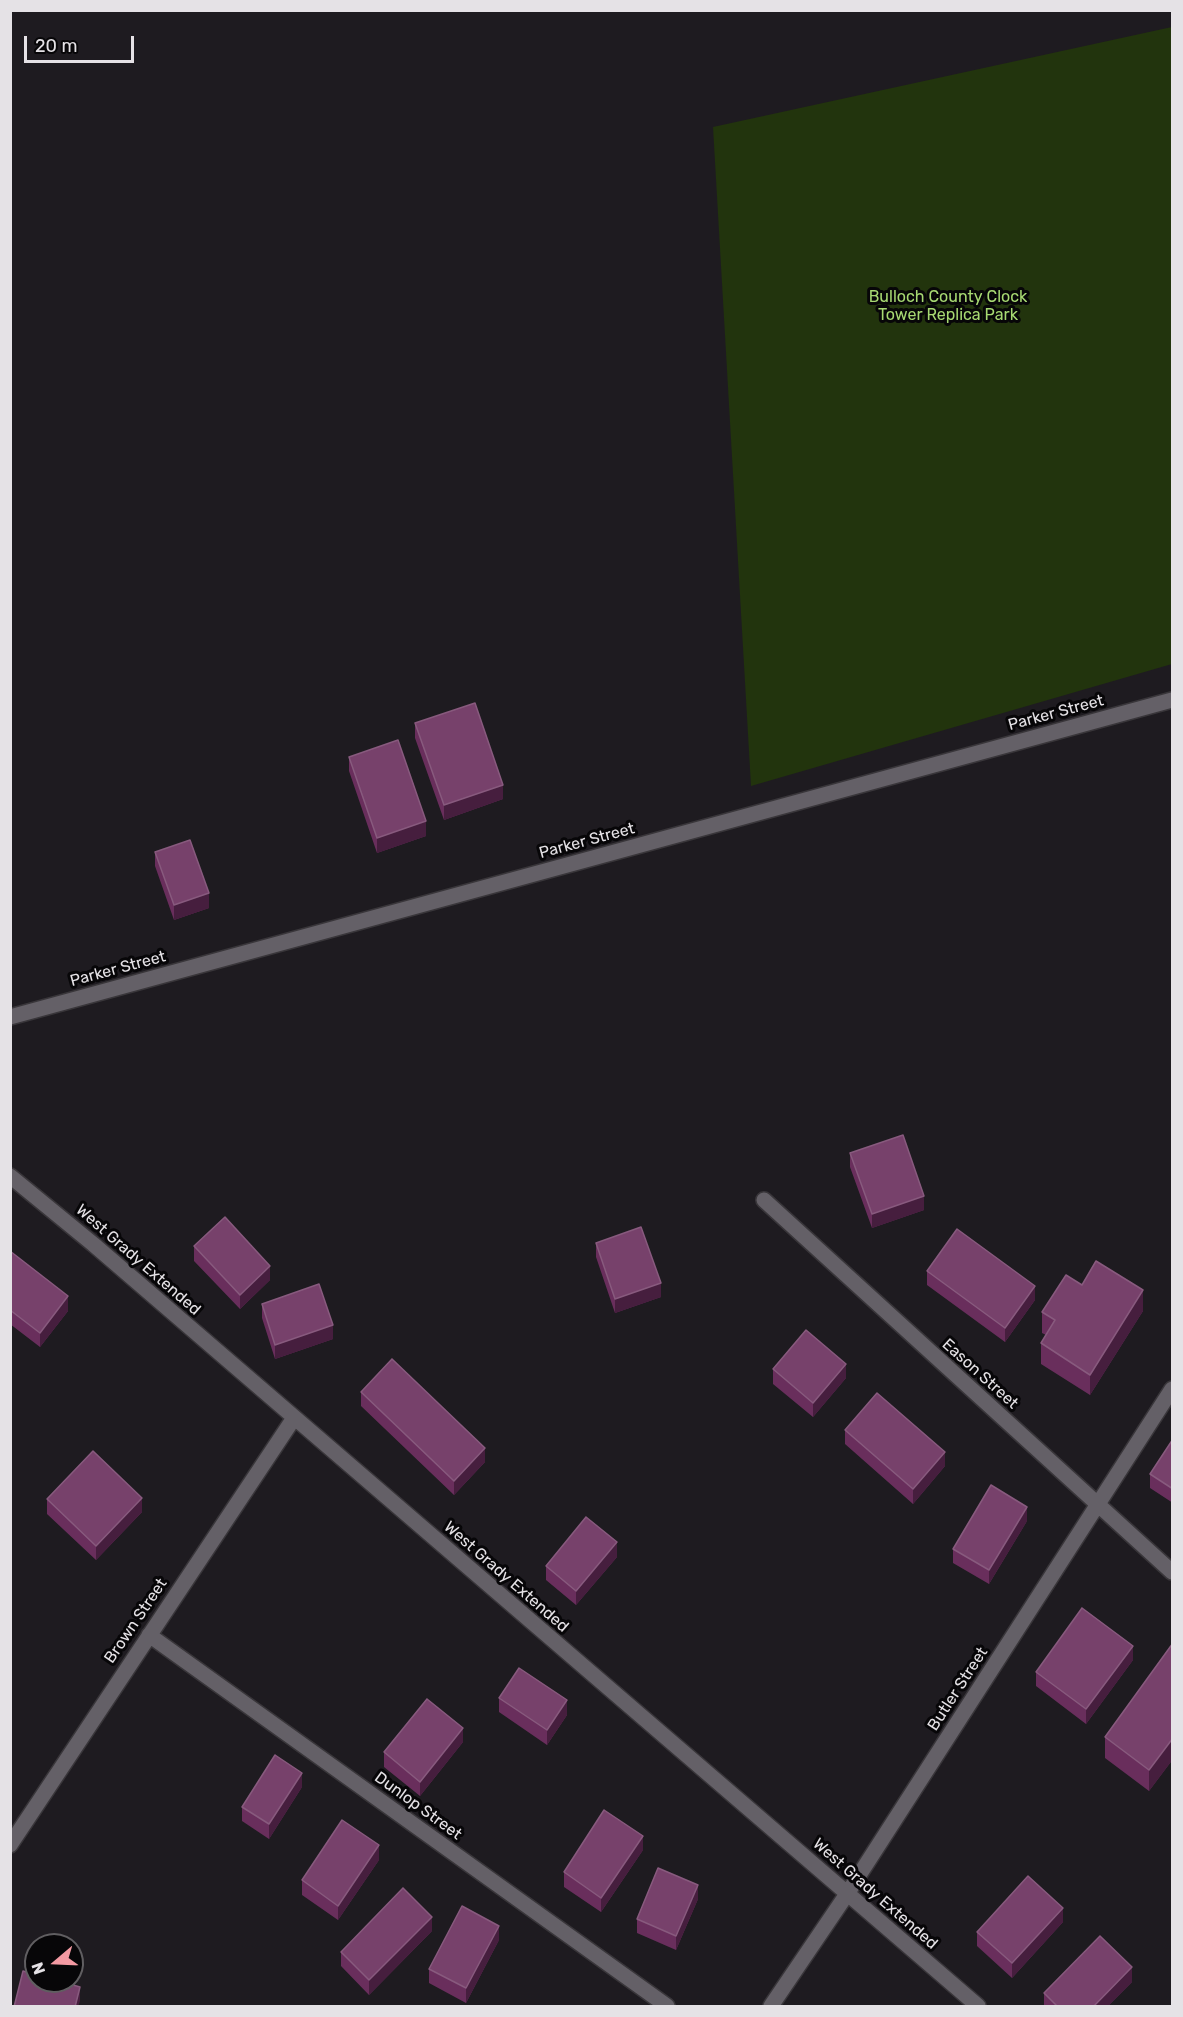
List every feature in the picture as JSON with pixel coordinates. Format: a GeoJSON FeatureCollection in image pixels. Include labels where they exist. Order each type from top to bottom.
{"type":"FeatureCollection","features":[{"type":"Feature","properties":{"kind":"street","name":"Parker Street"},"geometry":{"type":"LineString","coordinates":[[10,1017],[1173,700]]}},
{"type":"Feature","properties":{"kind":"street","name":"West Grady Extended"},"geometry":{"type":"LineString","coordinates":[[10,1176],[93,1244],[978,2007]]}},
{"type":"Feature","properties":{"kind":"street","name":"Eason Street"},"geometry":{"type":"LineString","coordinates":[[764,1200],[1173,1572]]}},
{"type":"Feature","properties":{"kind":"street","name":"Butler Street"},"geometry":{"type":"LineString","coordinates":[[771,2007],[848,1894],[1173,1389]]}},
{"type":"Feature","properties":{"kind":"street","name":"Brown Street"},"geometry":{"type":"LineString","coordinates":[[10,1845],[294,1418]]}},
{"type":"Feature","properties":{"kind":"street","name":"Dunlop Street"},"geometry":{"type":"LineString","coordinates":[[148,1635],[667,2007]]}},
{"type":"Feature","properties":{"kind":"green space","name":"Bulloch County Clock Tower Replica Park"},"geometry":{"type":"Polygon","coordinates":[[[1172,27],[1172,664],[751,786],[713,127],[1172,27]]]}},
{"type":"Feature","properties":{"kind":"building"},"geometry":{"type":"Polygon","coordinates":[[[475,703],[503,785],[444,805],[415,723],[475,703]]]}},
{"type":"Feature","properties":{"kind":"building"},"geometry":{"type":"Polygon","coordinates":[[[398,740],[426,821],[377,838],[349,757],[398,740]]]}},
{"type":"Feature","properties":{"kind":"building"},"geometry":{"type":"Polygon","coordinates":[[[190,840],[209,893],[174,905],[155,852],[190,840]]]}},
{"type":"Feature","properties":{"kind":"building"},"geometry":{"type":"Polygon","coordinates":[[[903,1135],[924,1196],[872,1214],[850,1153],[903,1135]]]}},
{"type":"Feature","properties":{"kind":"building"},"geometry":{"type":"Polygon","coordinates":[[[225,1217],[270,1266],[240,1295],[194,1246],[225,1217]]]}},
{"type":"Feature","properties":{"kind":"building"},"geometry":{"type":"Polygon","coordinates":[[[641,1227],[661,1283],[615,1299],[596,1243],[641,1227]]]}},
{"type":"Feature","properties":{"kind":"building"},"geometry":{"type":"Polygon","coordinates":[[[957,1229],[1035,1286],[1005,1328],[927,1271],[957,1229]]]}},
{"type":"Feature","properties":{"kind":"building"},"geometry":{"type":"Polygon","coordinates":[[[10,1251],[68,1296],[40,1333],[10,1310],[10,1251]]]}},
{"type":"Feature","properties":{"kind":"building"},"geometry":{"type":"Polygon","coordinates":[[[1096,1261],[1143,1290],[1090,1375],[1041,1343],[1055,1320],[1042,1312],[1066,1275],[1082,1285],[1096,1261]]]}},
{"type":"Feature","properties":{"kind":"building"},"geometry":{"type":"Polygon","coordinates":[[[319,1284],[333,1325],[275,1345],[262,1304],[319,1284]]]}},
{"type":"Feature","properties":{"kind":"building"},"geometry":{"type":"Polygon","coordinates":[[[806,1330],[846,1364],[813,1403],[773,1369],[806,1330]]]}},
{"type":"Feature","properties":{"kind":"building"},"geometry":{"type":"Polygon","coordinates":[[[392,1359],[485,1448],[454,1481],[361,1392],[392,1359]]]}},
{"type":"Feature","properties":{"kind":"building"},"geometry":{"type":"Polygon","coordinates":[[[877,1393],[945,1452],[913,1489],[845,1430],[877,1393]]]}},
{"type":"Feature","properties":{"kind":"building"},"geometry":{"type":"Polygon","coordinates":[[[1173,1439],[1173,1489],[1150,1474],[1173,1439]]]}},
{"type":"Feature","properties":{"kind":"building"},"geometry":{"type":"Polygon","coordinates":[[[93,1451],[142,1498],[96,1546],[47,1499],[93,1451]]]}},
{"type":"Feature","properties":{"kind":"building"},"geometry":{"type":"Polygon","coordinates":[[[991,1485],[1027,1507],[989,1570],[953,1549],[991,1485]]]}},
{"type":"Feature","properties":{"kind":"building"},"geometry":{"type":"Polygon","coordinates":[[[586,1517],[617,1542],[576,1591],[546,1566],[586,1517]]]}},
{"type":"Feature","properties":{"kind":"building"},"geometry":{"type":"Polygon","coordinates":[[[1082,1608],[1133,1646],[1086,1709],[1036,1672],[1082,1608]]]}},
{"type":"Feature","properties":{"kind":"building"},"geometry":{"type":"Polygon","coordinates":[[[1173,1643],[1173,1738],[1149,1770],[1105,1737],[1173,1643]]]}},
{"type":"Feature","properties":{"kind":"building"},"geometry":{"type":"Polygon","coordinates":[[[519,1668],[567,1700],[547,1730],[499,1698],[519,1668]]]}},
{"type":"Feature","properties":{"kind":"building"},"geometry":{"type":"Polygon","coordinates":[[[427,1699],[463,1728],[420,1782],[384,1752],[427,1699]]]}},
{"type":"Feature","properties":{"kind":"building"},"geometry":{"type":"Polygon","coordinates":[[[275,1755],[302,1773],[269,1824],[242,1807],[275,1755]]]}},
{"type":"Feature","properties":{"kind":"building"},"geometry":{"type":"Polygon","coordinates":[[[604,1810],[643,1836],[601,1898],[564,1872],[604,1810]]]}},
{"type":"Feature","properties":{"kind":"building"},"geometry":{"type":"Polygon","coordinates":[[[342,1820],[379,1845],[338,1906],[302,1880],[342,1820]]]}},
{"type":"Feature","properties":{"kind":"building"},"geometry":{"type":"Polygon","coordinates":[[[658,1868],[698,1885],[676,1936],[637,1919],[658,1868]]]}},
{"type":"Feature","properties":{"kind":"building"},"geometry":{"type":"Polygon","coordinates":[[[1028,1876],[1063,1908],[1012,1963],[977,1932],[1028,1876]]]}},
{"type":"Feature","properties":{"kind":"building"},"geometry":{"type":"Polygon","coordinates":[[[403,1888],[432,1917],[369,1980],[341,1952],[403,1888]]]}},
{"type":"Feature","properties":{"kind":"building"},"geometry":{"type":"Polygon","coordinates":[[[462,1906],[499,1926],[466,1988],[429,1969],[462,1906]]]}},
{"type":"Feature","properties":{"kind":"building"},"geometry":{"type":"Polygon","coordinates":[[[1100,1936],[1132,1967],[1093,2007],[1058,2007],[1044,1993],[1100,1936]]]}},
{"type":"Feature","properties":{"kind":"building"},"geometry":{"type":"Polygon","coordinates":[[[23,1971],[24,1993],[78,1993],[75,2007],[14,2007],[23,1971]]]}}]}
